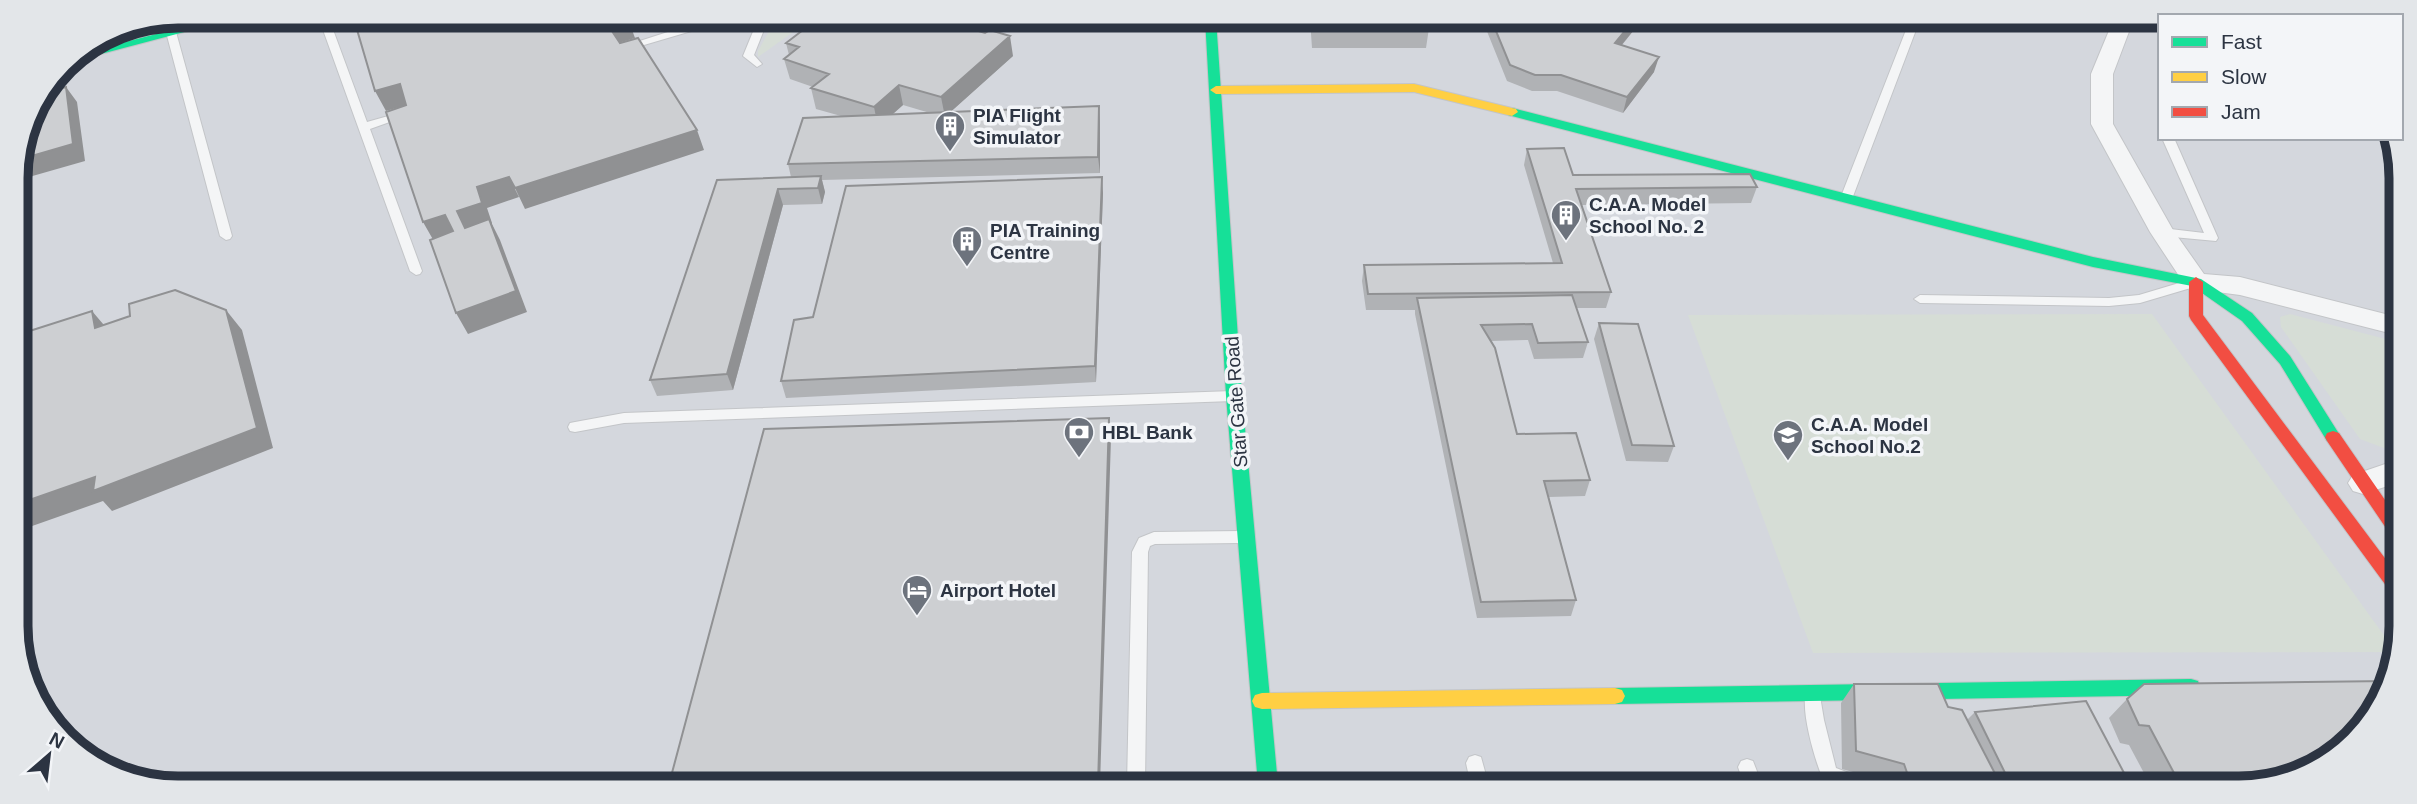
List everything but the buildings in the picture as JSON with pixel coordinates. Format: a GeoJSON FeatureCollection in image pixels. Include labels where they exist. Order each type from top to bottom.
{"type":"FeatureCollection","features":[{"type":"Feature","properties":{"kind":"street"},"geometry":{"type":"LineString","coordinates":[[93,53],[188,28]]}},
{"type":"Feature","properties":{"kind":"street","name":"Star Gate Road"},"geometry":{"type":"LineString","coordinates":[[1211,28],[1234,396],[1267,776]]}},
{"type":"Feature","properties":{"kind":"street"},"geometry":{"type":"LineString","coordinates":[[2120,28],[2102,74],[2102,124],[2162,232],[2196,282],[2247,317],[2285,360],[2363,484],[2389,519]]}},
{"type":"Feature","properties":{"kind":"street"},"geometry":{"type":"LineString","coordinates":[[1216,90],[1414,88],[2093,262],[2196,282],[2240,286],[2389,324]]}},
{"type":"Feature","properties":{"kind":"street"},"geometry":{"type":"LineString","coordinates":[[2196,282],[2196,316],[2389,577]]}},
{"type":"Feature","properties":{"kind":"street"},"geometry":{"type":"LineString","coordinates":[[2363,484],[2389,474]]}},
{"type":"Feature","properties":{"kind":"street"},"geometry":{"type":"LineString","coordinates":[[1262,701],[2209,687]]}},
{"type":"Feature","properties":{"kind":"lane"},"geometry":{"type":"LineString","coordinates":[[327,28],[416,271]]}},
{"type":"Feature","properties":{"kind":"lane"},"geometry":{"type":"LineString","coordinates":[[614,51],[692,28]]}},
{"type":"Feature","properties":{"kind":"lane"},"geometry":{"type":"LineString","coordinates":[[757,64],[748,56],[759,28]]}},
{"type":"Feature","properties":{"kind":"lane"},"geometry":{"type":"LineString","coordinates":[[1846,199],[1910,28]]}},
{"type":"Feature","properties":{"kind":"lane"},"geometry":{"type":"LineString","coordinates":[[171,32],[226,236]]}},
{"type":"Feature","properties":{"kind":"lane"},"geometry":{"type":"LineString","coordinates":[[364,127],[417,111]]}},
{"type":"Feature","properties":{"kind":"lane"},"geometry":{"type":"LineString","coordinates":[[2162,232],[2212,238],[2169,140]]}},
{"type":"Feature","properties":{"kind":"lane"},"geometry":{"type":"LineString","coordinates":[[1920,299],[2109,302],[2140,299],[2196,282]]}},
{"type":"Feature","properties":{"kind":"lane"},"geometry":{"type":"LineString","coordinates":[[575,427],[624,418],[1234,396]]}},
{"type":"Feature","properties":{"kind":"lane"},"geometry":{"type":"LineString","coordinates":[[1136,776],[1140,552],[1144,542],[1154,538],[1247,537]]}},
{"type":"Feature","properties":{"kind":"lane"},"geometry":{"type":"LineString","coordinates":[[2072,689],[2083,709]]}},
{"type":"Feature","properties":{"kind":"lane"},"geometry":{"type":"LineString","coordinates":[[1812,693],[1815,720],[1829,773],[1836,776]]}},
{"type":"Feature","properties":{"kind":"lane"},"geometry":{"type":"LineString","coordinates":[[1475,763],[1478,776]]}},
{"type":"Feature","properties":{"kind":"lane"},"geometry":{"type":"LineString","coordinates":[[1748,767],[1751,776]]}},
{"type":"Feature","properties":{"kind":"shaded area"},"geometry":{"type":"Polygon","coordinates":[[[178,28],[2158,28],[2158,140],[2384,140],[2389,178],[2389,626],[2384,665],[2374,693],[2364,710],[2338,739],[2323,751],[2297,765],[2249,776],[178,776],[139,771],[120,765],[84,742],[84,720],[62,720],[53,710],[36,674],[28,636],[29,158],[43,111],[65,79],[94,53],[130,36],[158,29],[178,28]]]}},
{"type":"Feature","properties":{"kind":"shaded area"},"geometry":{"type":"Polygon","coordinates":[[[771,28],[799,28],[758,57],[758,51],[771,28]]]}},
{"type":"Feature","properties":{"kind":"shaded area"},"geometry":{"type":"Polygon","coordinates":[[[2152,314],[2388,641],[2387,652],[1813,653],[1688,315],[2152,314]]]}},
{"type":"Feature","properties":{"kind":"shaded area"},"geometry":{"type":"Polygon","coordinates":[[[2290,314],[2389,340],[2389,450],[2360,439],[2281,327],[2280,317],[2290,314]]]}},
{"type":"Feature","properties":{"kind":"traffic: fast"},"geometry":{"type":"LineString","coordinates":[[93,54],[193,28]]}},
{"type":"Feature","properties":{"kind":"traffic: fast"},"geometry":{"type":"LineString","coordinates":[[1211,28],[1234,396],[1267,776]]}},
{"type":"Feature","properties":{"kind":"traffic: fast"},"geometry":{"type":"LineString","coordinates":[[1512,112],[2093,262],[2196,282],[2247,317],[2285,360],[2333,437]]}},
{"type":"Feature","properties":{"kind":"traffic: fast"},"geometry":{"type":"LineString","coordinates":[[1615,696],[2191,687]]}},
{"type":"Feature","properties":{"kind":"traffic: slow"},"geometry":{"type":"LineString","coordinates":[[1216,90],[1414,88],[1512,112]]}},
{"type":"Feature","properties":{"kind":"traffic: slow"},"geometry":{"type":"LineString","coordinates":[[1262,701],[1615,696]]}},
{"type":"Feature","properties":{"kind":"traffic: jam"},"geometry":{"type":"LineString","coordinates":[[2196,282],[2196,316],[2389,577]]}},
{"type":"Feature","properties":{"kind":"traffic: jam"},"geometry":{"type":"LineString","coordinates":[[2333,437],[2389,519]]}},
{"type":"Feature","properties":{"kind":"place","name":"PIA Flight Simulator"},"geometry":{"type":"Point","coordinates":[950,153]}},
{"type":"Feature","properties":{"kind":"place","name":"C.A.A. Model School No. 2"},"geometry":{"type":"Point","coordinates":[1566,242]}},
{"type":"Feature","properties":{"kind":"place","name":"PIA Training Centre"},"geometry":{"type":"Point","coordinates":[967,268]}},
{"type":"Feature","properties":{"kind":"place","name":"HBL Bank"},"geometry":{"type":"Point","coordinates":[1079,459]}},
{"type":"Feature","properties":{"kind":"place","name":"C.A.A. Model School No.2"},"geometry":{"type":"Point","coordinates":[1788,462]}},
{"type":"Feature","properties":{"kind":"place","name":"Airport Hotel"},"geometry":{"type":"Point","coordinates":[917,617]}}]}
